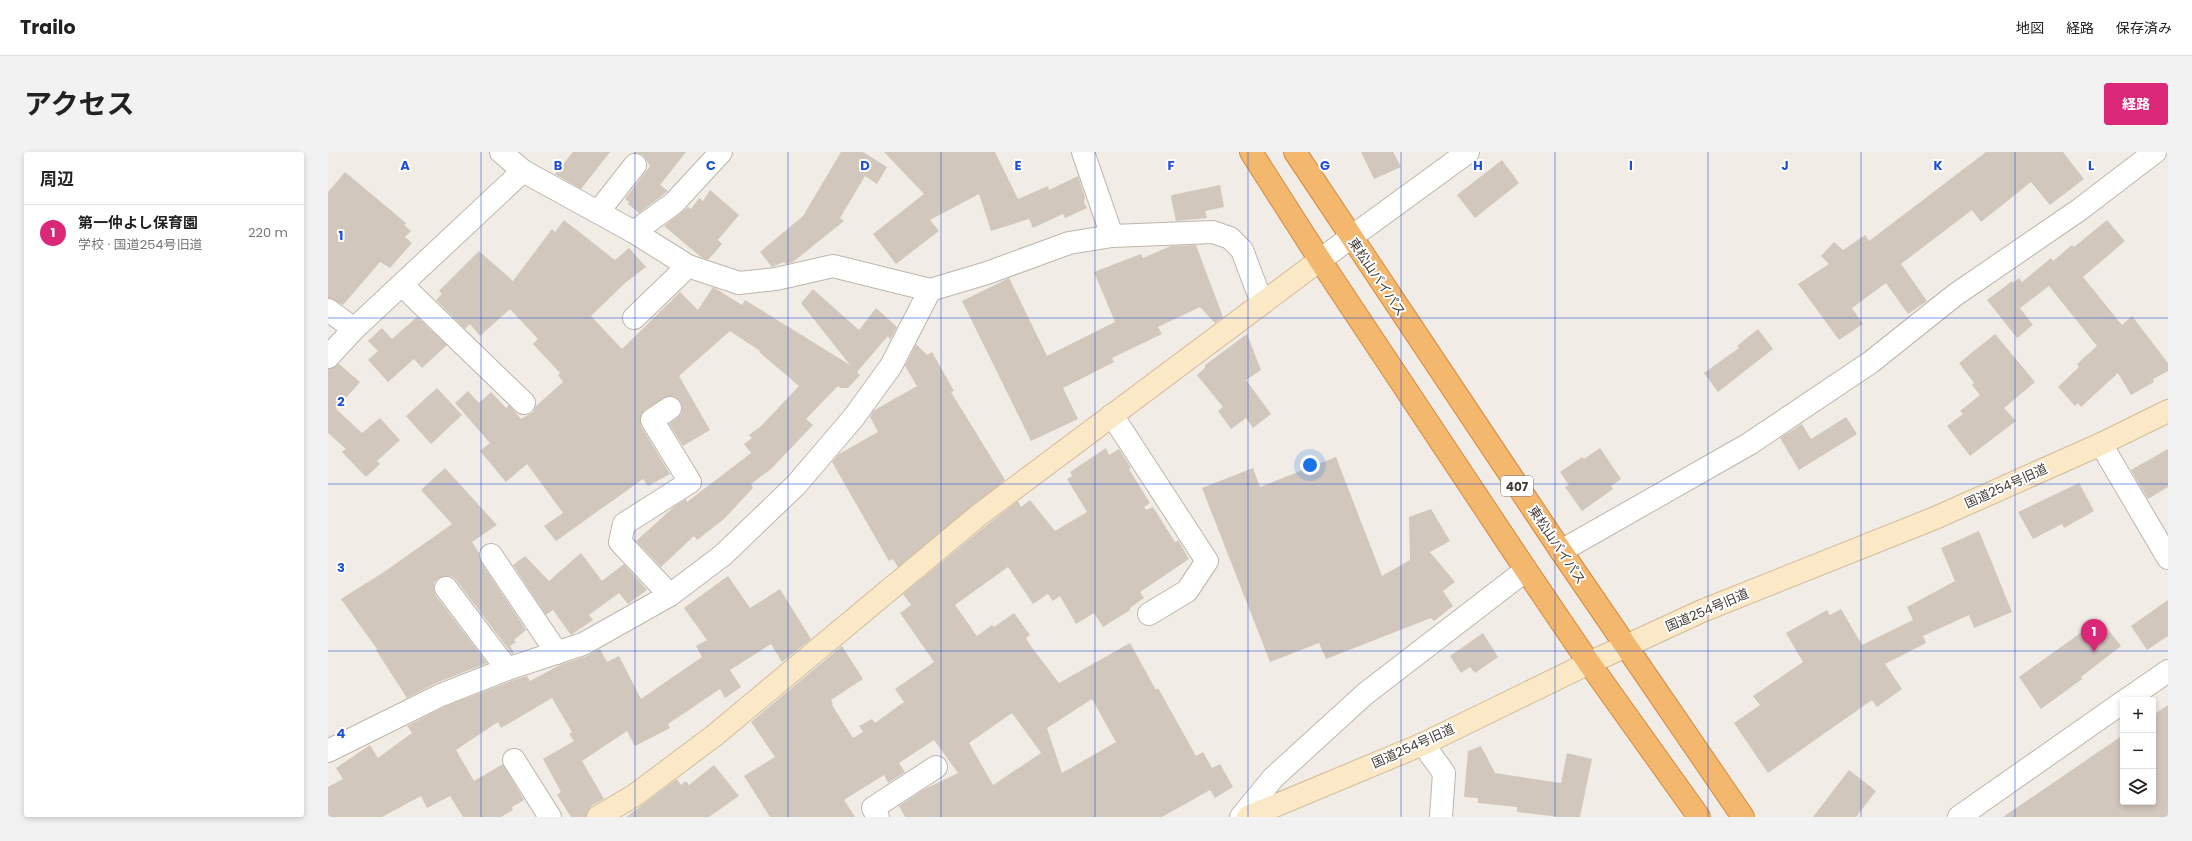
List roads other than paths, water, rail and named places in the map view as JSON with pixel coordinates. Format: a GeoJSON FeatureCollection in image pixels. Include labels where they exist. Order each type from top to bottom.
{"type":"FeatureCollection","features":[{"type":"Feature","properties":{"kind":"highway","name":"407"},"geometry":{"type":"LineString","coordinates":[[1251,152],[1320,260],[1443,442],[1526,570],[1589,663],[1695,813]]}},
{"type":"Feature","properties":{"kind":"highway","name":"東松山バイパス"},"geometry":{"type":"LineString","coordinates":[[1295,152],[1560,551],[1743,817]]}},
{"type":"Feature","properties":{"kind":"highway"},"geometry":{"type":"LineString","coordinates":[[1720,782],[1750,817]]}},
{"type":"Feature","properties":{"kind":"street"},"geometry":{"type":"LineString","coordinates":[[501,152],[523,171],[634,232],[688,266],[739,283],[776,279],[833,266],[930,290],[988,273],[1069,243],[1112,236],[1213,232],[1230,238],[1242,250],[1262,303]]}},
{"type":"Feature","properties":{"kind":"street"},"geometry":{"type":"LineString","coordinates":[[634,232],[674,203],[720,152]]}},
{"type":"Feature","properties":{"kind":"street"},"geometry":{"type":"LineString","coordinates":[[1083,152],[1112,236]]}},
{"type":"Feature","properties":{"kind":"street"},"geometry":{"type":"LineString","coordinates":[[598,817],[635,796],[715,735],[979,515],[1262,303],[1468,152]]}},
{"type":"Feature","properties":{"kind":"street"},"geometry":{"type":"LineString","coordinates":[[1560,551],[1749,444],[1871,362],[1956,295],[2079,210],[2155,152]]}},
{"type":"Feature","properties":{"kind":"street"},"geometry":{"type":"LineString","coordinates":[[598,212],[635,165]]}},
{"type":"Feature","properties":{"kind":"street"},"geometry":{"type":"LineString","coordinates":[[328,357],[354,329],[523,171]]}},
{"type":"Feature","properties":{"kind":"street"},"geometry":{"type":"LineString","coordinates":[[634,318],[688,266]]}},
{"type":"Feature","properties":{"kind":"street"},"geometry":{"type":"LineString","coordinates":[[402,285],[524,403]]}},
{"type":"Feature","properties":{"kind":"street"},"geometry":{"type":"LineString","coordinates":[[328,751],[440,694],[507,669],[583,644],[670,595],[723,555],[796,485],[854,417],[891,366],[930,290]]}},
{"type":"Feature","properties":{"kind":"street"},"geometry":{"type":"LineString","coordinates":[[328,310],[354,329]]}},
{"type":"Feature","properties":{"kind":"street"},"geometry":{"type":"LineString","coordinates":[[670,408],[652,420],[690,482],[624,524],[620,542],[670,595]]}},
{"type":"Feature","properties":{"kind":"street","name":"国道254号旧道"},"geometry":{"type":"LineString","coordinates":[[1248,817],[1422,744],[1589,663],[1702,611],[1935,518],[2101,444],[2168,411]]}},
{"type":"Feature","properties":{"kind":"street"},"geometry":{"type":"LineString","coordinates":[[1112,415],[1207,561],[1187,591],[1149,614]]}},
{"type":"Feature","properties":{"kind":"street"},"geometry":{"type":"LineString","coordinates":[[2101,444],[2168,558]]}},
{"type":"Feature","properties":{"kind":"street"},"geometry":{"type":"LineString","coordinates":[[491,555],[557,653]]}},
{"type":"Feature","properties":{"kind":"street"},"geometry":{"type":"LineString","coordinates":[[1241,817],[1273,778],[1365,694],[1526,570]]}},
{"type":"Feature","properties":{"kind":"street"},"geometry":{"type":"LineString","coordinates":[[446,588],[507,669]]}},
{"type":"Feature","properties":{"kind":"street"},"geometry":{"type":"LineString","coordinates":[[2130,697],[2168,671]]}},
{"type":"Feature","properties":{"kind":"street"},"geometry":{"type":"LineString","coordinates":[[1959,817],[2120,704]]}},
{"type":"Feature","properties":{"kind":"street"},"geometry":{"type":"LineString","coordinates":[[1422,744],[1444,773],[1441,817]]}},
{"type":"Feature","properties":{"kind":"street"},"geometry":{"type":"LineString","coordinates":[[514,760],[550,817]]}},
{"type":"Feature","properties":{"kind":"street"},"geometry":{"type":"LineString","coordinates":[[878,817],[873,808],[936,767]]}},
{"type":"Feature","properties":{"kind":"place","name":"第一仲よし保育園"},"geometry":{"type":"Point","coordinates":[2094,652]}}]}
